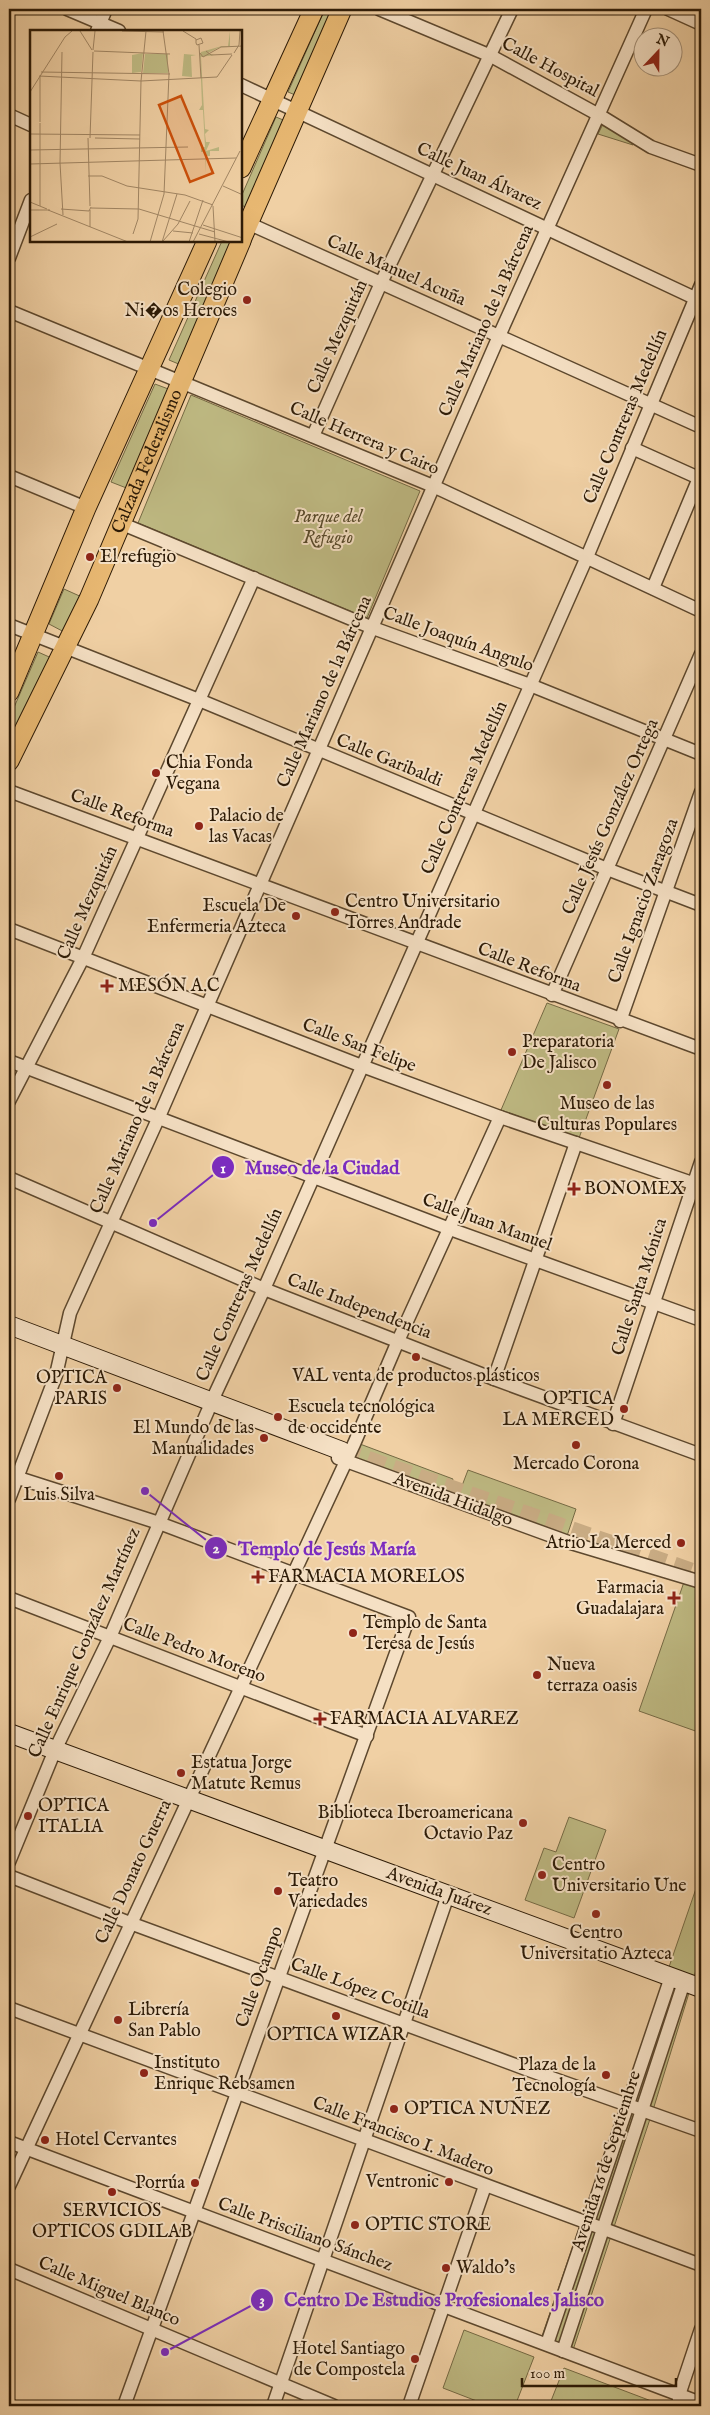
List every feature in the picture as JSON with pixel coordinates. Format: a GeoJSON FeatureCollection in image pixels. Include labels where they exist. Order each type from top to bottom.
{"type":"FeatureCollection","features":[{"type":"Feature","properties":{"kind":"main road"},"geometry":{"type":"LineString","coordinates":[[242,166],[314,9]]}},
{"type":"Feature","properties":{"kind":"main road","name":"Calzada Federalismo"},"geometry":{"type":"LineString","coordinates":[[243,231],[342,9]]}},
{"type":"Feature","properties":{"kind":"main road","name":"Calzada Federalismo"},"geometry":{"type":"LineString","coordinates":[[9,692],[86,508],[207,242]]}},
{"type":"Feature","properties":{"kind":"main road","name":"Calzada Federalismo"},"geometry":{"type":"LineString","coordinates":[[9,761],[66,648],[238,242]]}},
{"type":"Feature","properties":{"kind":"main road","name":"Avenida Hidalgo"},"geometry":{"type":"LineString","coordinates":[[9,1325],[211,1402],[344,1456]]}},
{"type":"Feature","properties":{"kind":"main road","name":"Avenida Juárez"},"geometry":{"type":"LineString","coordinates":[[9,1733],[701,1988]]}},
{"type":"Feature","properties":{"kind":"street"},"geometry":{"type":"LineString","coordinates":[[67,9],[99,27],[113,30]]}},
{"type":"Feature","properties":{"kind":"street"},"geometry":{"type":"LineString","coordinates":[[99,27],[106,9]]}},
{"type":"Feature","properties":{"kind":"street","name":"Calle Hospital"},"geometry":{"type":"LineString","coordinates":[[378,9],[491,56],[599,115],[651,147],[701,165]]}},
{"type":"Feature","properties":{"kind":"street","name":"Calle Mezquitán"},"geometry":{"type":"LineString","coordinates":[[313,436],[381,283],[512,9]]}},
{"type":"Feature","properties":{"kind":"street","name":"Calle Mariano de la Bárcena"},"geometry":{"type":"LineString","coordinates":[[9,1499],[13,1477],[56,1375],[70,1313],[158,1119],[499,336],[646,9]]}},
{"type":"Feature","properties":{"kind":"street"},"geometry":{"type":"LineString","coordinates":[[668,9],[701,24]]}},
{"type":"Feature","properties":{"kind":"street","name":"Calle Juan Álvarez"},"geometry":{"type":"LineString","coordinates":[[242,86],[434,174],[698,300]]}},
{"type":"Feature","properties":{"kind":"street"},"geometry":{"type":"LineString","coordinates":[[9,115],[30,125]]}},
{"type":"Feature","properties":{"kind":"street"},"geometry":{"type":"LineString","coordinates":[[9,258],[30,203]]}},
{"type":"Feature","properties":{"kind":"street","name":"Calle Manuel Acuña"},"geometry":{"type":"LineString","coordinates":[[243,231],[381,283],[701,426]]}},
{"type":"Feature","properties":{"kind":"street","name":"Calle Contreras Medellín"},"geometry":{"type":"LineString","coordinates":[[159,1522],[211,1402],[264,1289],[312,1176],[530,685],[650,404],[698,300],[701,286]]}},
{"type":"Feature","properties":{"kind":"street","name":"Calle Herrera y Cairo"},"geometry":{"type":"LineString","coordinates":[[9,311],[433,486],[701,611]]}},
{"type":"Feature","properties":{"kind":"street"},"geometry":{"type":"LineString","coordinates":[[632,448],[700,478],[653,588]]}},
{"type":"Feature","properties":{"kind":"street"},"geometry":{"type":"LineString","coordinates":[[9,476],[86,508]]}},
{"type":"Feature","properties":{"kind":"street","name":"Calle Joaquín Angulo"},"geometry":{"type":"LineString","coordinates":[[120,523],[373,628],[530,685],[701,754]]}},
{"type":"Feature","properties":{"kind":"street","name":"Calle Mezquitán"},"geometry":{"type":"LineString","coordinates":[[9,1101],[28,1068],[83,958],[254,578]]}},
{"type":"Feature","properties":{"kind":"street","name":"Calle Garibaldi"},"geometry":{"type":"LineString","coordinates":[[9,625],[199,700],[606,869],[701,905]]}},
{"type":"Feature","properties":{"kind":"street","name":"Calle Jesús González Ortega"},"geometry":{"type":"LineString","coordinates":[[552,995],[701,654]]}},
{"type":"Feature","properties":{"kind":"street","name":"Calle Reforma"},"geometry":{"type":"LineString","coordinates":[[9,791],[701,1050]]}},
{"type":"Feature","properties":{"kind":"street","name":"Calle Ignacio Zaragoza"},"geometry":{"type":"LineString","coordinates":[[620,1021],[701,792]]}},
{"type":"Feature","properties":{"kind":"street","name":"Calle San Felipe"},"geometry":{"type":"LineString","coordinates":[[9,929],[362,1066],[500,1117],[697,1185]]}},
{"type":"Feature","properties":{"kind":"street","name":"Calle Juan Manuel"},"geometry":{"type":"LineString","coordinates":[[9,1060],[158,1119],[450,1229],[701,1320]]}},
{"type":"Feature","properties":{"kind":"street"},"geometry":{"type":"LineString","coordinates":[[13,1477],[159,1522],[294,1574],[344,1456],[500,1117]]}},
{"type":"Feature","properties":{"kind":"street"},"geometry":{"type":"LineString","coordinates":[[494,1379],[576,1143]]}},
{"type":"Feature","properties":{"kind":"street","name":"Calle Santa Mónica"},"geometry":{"type":"LineString","coordinates":[[613,1424],[697,1185],[701,1162]]}},
{"type":"Feature","properties":{"kind":"street","name":"Calle Independencia"},"geometry":{"type":"LineString","coordinates":[[9,1178],[264,1289],[494,1379],[701,1455]]}},
{"type":"Feature","properties":{"kind":"street","name":"Avenida Hidalgo"},"geometry":{"type":"LineString","coordinates":[[344,1456],[571,1543],[701,1582]]}},
{"type":"Feature","properties":{"kind":"street","name":"Calle Enrique González Martínez"},"geometry":{"type":"LineString","coordinates":[[9,1862],[55,1750],[110,1637],[159,1522]]}},
{"type":"Feature","properties":{"kind":"street","name":"Calle Ocampo"},"geometry":{"type":"LineString","coordinates":[[124,2406],[410,1617],[294,1574]]}},
{"type":"Feature","properties":{"kind":"street","name":"Calle Donato Guerra"},"geometry":{"type":"LineString","coordinates":[[9,2186],[294,1574]]}},
{"type":"Feature","properties":{"kind":"street","name":"Calle Pedro Moreno"},"geometry":{"type":"LineString","coordinates":[[9,1598],[367,1736]]}},
{"type":"Feature","properties":{"kind":"street","name":"Calle López Cotilla"},"geometry":{"type":"LineString","coordinates":[[9,1876],[130,1924],[701,2131]]}},
{"type":"Feature","properties":{"kind":"street"},"geometry":{"type":"LineString","coordinates":[[273,2406],[448,1895]]}},
{"type":"Feature","properties":{"kind":"street","name":"Avenida 16 de Septiembre"},"geometry":{"type":"LineString","coordinates":[[547,2344],[628,2104],[677,1979]]}},
{"type":"Feature","properties":{"kind":"street","name":"Avenida 16 de Septiembre"},"geometry":{"type":"LineString","coordinates":[[563,2350],[642,2109],[677,1979]]}},
{"type":"Feature","properties":{"kind":"street","name":"Calle Francisco I. Madero"},"geometry":{"type":"LineString","coordinates":[[9,2008],[701,2265]]}},
{"type":"Feature","properties":{"kind":"street","name":"Calle Prisciliano Sánchez"},"geometry":{"type":"LineString","coordinates":[[9,2142],[563,2350],[679,2400],[701,2404]]}},
{"type":"Feature","properties":{"kind":"street"},"geometry":{"type":"LineString","coordinates":[[409,2406],[446,2306],[485,2186]]}},
{"type":"Feature","properties":{"kind":"street","name":"Calle Miguel Blanco"},"geometry":{"type":"LineString","coordinates":[[9,2269],[334,2406]]}},
{"type":"Feature","properties":{"kind":"street"},"geometry":{"type":"LineString","coordinates":[[679,2400],[701,2328]]}},
{"type":"Feature","properties":{"kind":"green space"},"geometry":{"type":"Polygon","coordinates":[[[325,9],[339,9],[300,97],[288,92],[325,9]]]}},
{"type":"Feature","properties":{"kind":"green space"},"geometry":{"type":"Polygon","coordinates":[[[276,117],[288,122],[250,209],[242,205],[242,195],[276,117]]]}},
{"type":"Feature","properties":{"kind":"green space"},"geometry":{"type":"Polygon","coordinates":[[[603,124],[633,143],[633,145],[598,134],[603,124]]]}},
{"type":"Feature","properties":{"kind":"green space"},"geometry":{"type":"Polygon","coordinates":[[[222,242],[236,242],[181,365],[169,360],[222,242]]]}},
{"type":"Feature","properties":{"kind":"green space"},"geometry":{"type":"Polygon","coordinates":[[[155,384],[171,390],[129,489],[111,482],[155,384]]]}},
{"type":"Feature","properties":{"kind":"green space","name":"Parque del Refugio"},"geometry":{"type":"Polygon","coordinates":[[[191,395],[420,491],[367,618],[138,523],[191,395]]]}},
{"type":"Feature","properties":{"kind":"green space"},"geometry":{"type":"Polygon","coordinates":[[[64,589],[84,598],[66,633],[49,624],[64,589]]]}},
{"type":"Feature","properties":{"kind":"green space"},"geometry":{"type":"Polygon","coordinates":[[[38,652],[56,660],[9,753],[9,719],[38,652]]]}},
{"type":"Feature","properties":{"kind":"green space"},"geometry":{"type":"Polygon","coordinates":[[[547,1003],[619,1029],[579,1138],[501,1110],[547,1003]]]}},
{"type":"Feature","properties":{"kind":"green space"},"geometry":{"type":"Polygon","coordinates":[[[360,1444],[453,1479],[447,1496],[354,1461],[360,1444]]]}},
{"type":"Feature","properties":{"kind":"green space"},"geometry":{"type":"Polygon","coordinates":[[[468,1470],[576,1509],[566,1539],[457,1499],[468,1470]]]}},
{"type":"Feature","properties":{"kind":"green space"},"geometry":{"type":"Polygon","coordinates":[[[684,1582],[701,1588],[701,1733],[639,1711],[684,1582]]]}},
{"type":"Feature","properties":{"kind":"green space"},"geometry":{"type":"Polygon","coordinates":[[[569,1817],[606,1830],[574,1918],[525,1900],[544,1848],[556,1852],[569,1817]]]}},
{"type":"Feature","properties":{"kind":"green space"},"geometry":{"type":"Polygon","coordinates":[[[701,1874],[701,1954],[653,2110],[573,2350],[541,2339],[701,1874]]]}},
{"type":"Feature","properties":{"kind":"green space"},"geometry":{"type":"Polygon","coordinates":[[[464,2330],[534,2357],[515,2406],[487,2406],[443,2388],[464,2330]]]}},
{"type":"Feature","properties":{"kind":"green space"},"geometry":{"type":"Polygon","coordinates":[[[564,2368],[654,2402],[653,2406],[549,2406],[564,2368]]]}},
{"type":"Feature","properties":{"kind":"tunnel"},"geometry":{"type":"LineString","coordinates":[[342,1451],[701,1575]]}},
{"type":"Feature","properties":{"kind":"place","name":"Colegio Ni�os Heroes"},"geometry":{"type":"Point","coordinates":[247,300]}},
{"type":"Feature","properties":{"kind":"place","name":"El refugio"},"geometry":{"type":"Point","coordinates":[90,557]}},
{"type":"Feature","properties":{"kind":"place","name":"Chia Fonda Vegana"},"geometry":{"type":"Point","coordinates":[156,773]}},
{"type":"Feature","properties":{"kind":"place","name":"Palacio de las Vacas"},"geometry":{"type":"Point","coordinates":[199,826]}},
{"type":"Feature","properties":{"kind":"place","name":"Centro Universitario Torres Andrade"},"geometry":{"type":"Point","coordinates":[335,912]}},
{"type":"Feature","properties":{"kind":"place","name":"Escuela De Enfermeria Azteca"},"geometry":{"type":"Point","coordinates":[296,916]}},
{"type":"Feature","properties":{"kind":"place","name":"MESÓN A.C"},"geometry":{"type":"Point","coordinates":[107,986]}},
{"type":"Feature","properties":{"kind":"place","name":"Preparatoria De Jalisco"},"geometry":{"type":"Point","coordinates":[512,1052]}},
{"type":"Feature","properties":{"kind":"place","name":"Museo de las Culturas Populares"},"geometry":{"type":"Point","coordinates":[607,1085]}},
{"type":"Feature","properties":{"kind":"place","name":"BONOMEX"},"geometry":{"type":"Point","coordinates":[574,1189]}},
{"type":"Feature","properties":{"kind":"place","name":"Museo de la Ciudad"},"geometry":{"type":"Point","coordinates":[153,1223]}},
{"type":"Feature","properties":{"kind":"place","name":"VAL venta de productos plásticos"},"geometry":{"type":"Point","coordinates":[416,1357]}},
{"type":"Feature","properties":{"kind":"place","name":"OPTICA PARIS"},"geometry":{"type":"Point","coordinates":[117,1388]}},
{"type":"Feature","properties":{"kind":"place","name":"OPTICA LA MERCED"},"geometry":{"type":"Point","coordinates":[624,1409]}},
{"type":"Feature","properties":{"kind":"place","name":"Escuela tecnológica de occidente"},"geometry":{"type":"Point","coordinates":[278,1417]}},
{"type":"Feature","properties":{"kind":"place","name":"El Mundo de las Manualidades"},"geometry":{"type":"Point","coordinates":[264,1438]}},
{"type":"Feature","properties":{"kind":"place","name":"Mercado Corona"},"geometry":{"type":"Point","coordinates":[576,1445]}},
{"type":"Feature","properties":{"kind":"place","name":"Luis Silva"},"geometry":{"type":"Point","coordinates":[59,1476]}},
{"type":"Feature","properties":{"kind":"place","name":"Templo de Jesús María"},"geometry":{"type":"Point","coordinates":[145,1491]}},
{"type":"Feature","properties":{"kind":"place","name":"Atrio La Merced"},"geometry":{"type":"Point","coordinates":[681,1543]}},
{"type":"Feature","properties":{"kind":"place","name":"FARMACIA MORELOS"},"geometry":{"type":"Point","coordinates":[258,1577]}},
{"type":"Feature","properties":{"kind":"place","name":"Farmacia Guadalajara"},"geometry":{"type":"Point","coordinates":[674,1598]}},
{"type":"Feature","properties":{"kind":"place","name":"Templo de Santa Teresa de Jesús"},"geometry":{"type":"Point","coordinates":[353,1633]}},
{"type":"Feature","properties":{"kind":"place","name":"Nueva terraza oasis"},"geometry":{"type":"Point","coordinates":[537,1675]}},
{"type":"Feature","properties":{"kind":"place","name":"FARMACIA ALVAREZ"},"geometry":{"type":"Point","coordinates":[320,1719]}},
{"type":"Feature","properties":{"kind":"place","name":"Estatua Jorge Matute Remus"},"geometry":{"type":"Point","coordinates":[181,1773]}},
{"type":"Feature","properties":{"kind":"place","name":"OPTICA ITALIA"},"geometry":{"type":"Point","coordinates":[28,1816]}},
{"type":"Feature","properties":{"kind":"place","name":"Biblioteca Iberoamericana Octavio Paz"},"geometry":{"type":"Point","coordinates":[523,1823]}},
{"type":"Feature","properties":{"kind":"place","name":"Centro Universitario Une"},"geometry":{"type":"Point","coordinates":[542,1875]}},
{"type":"Feature","properties":{"kind":"place","name":"Teatro Variedades"},"geometry":{"type":"Point","coordinates":[278,1891]}},
{"type":"Feature","properties":{"kind":"place","name":"Centro Universitatio Azteca"},"geometry":{"type":"Point","coordinates":[596,1914]}},
{"type":"Feature","properties":{"kind":"place","name":"OPTICA WIZAR"},"geometry":{"type":"Point","coordinates":[336,2016]}},
{"type":"Feature","properties":{"kind":"place","name":"Librería San Pablo"},"geometry":{"type":"Point","coordinates":[118,2020]}},
{"type":"Feature","properties":{"kind":"place","name":"Instituto Enrique Rebsamen"},"geometry":{"type":"Point","coordinates":[144,2073]}},
{"type":"Feature","properties":{"kind":"place","name":"Plaza de la Tecnología"},"geometry":{"type":"Point","coordinates":[606,2075]}},
{"type":"Feature","properties":{"kind":"place","name":"OPTICA NUÑEZ"},"geometry":{"type":"Point","coordinates":[394,2109]}},
{"type":"Feature","properties":{"kind":"place","name":"Hotel Cervantes"},"geometry":{"type":"Point","coordinates":[45,2140]}},
{"type":"Feature","properties":{"kind":"place","name":"Ventronic"},"geometry":{"type":"Point","coordinates":[449,2182]}},
{"type":"Feature","properties":{"kind":"place","name":"Porrúa"},"geometry":{"type":"Point","coordinates":[195,2183]}},
{"type":"Feature","properties":{"kind":"place","name":"SERVICIOS OPTICOS GDILAB"},"geometry":{"type":"Point","coordinates":[112,2192]}},
{"type":"Feature","properties":{"kind":"place","name":"OPTIC STORE"},"geometry":{"type":"Point","coordinates":[355,2225]}},
{"type":"Feature","properties":{"kind":"place","name":"Waldo’s"},"geometry":{"type":"Point","coordinates":[446,2268]}},
{"type":"Feature","properties":{"kind":"place","name":"Centro De Estudios Profesionales Jalisco"},"geometry":{"type":"Point","coordinates":[165,2352]}},
{"type":"Feature","properties":{"kind":"place","name":"Hotel Santiago de Compostela"},"geometry":{"type":"Point","coordinates":[415,2359]}}]}
